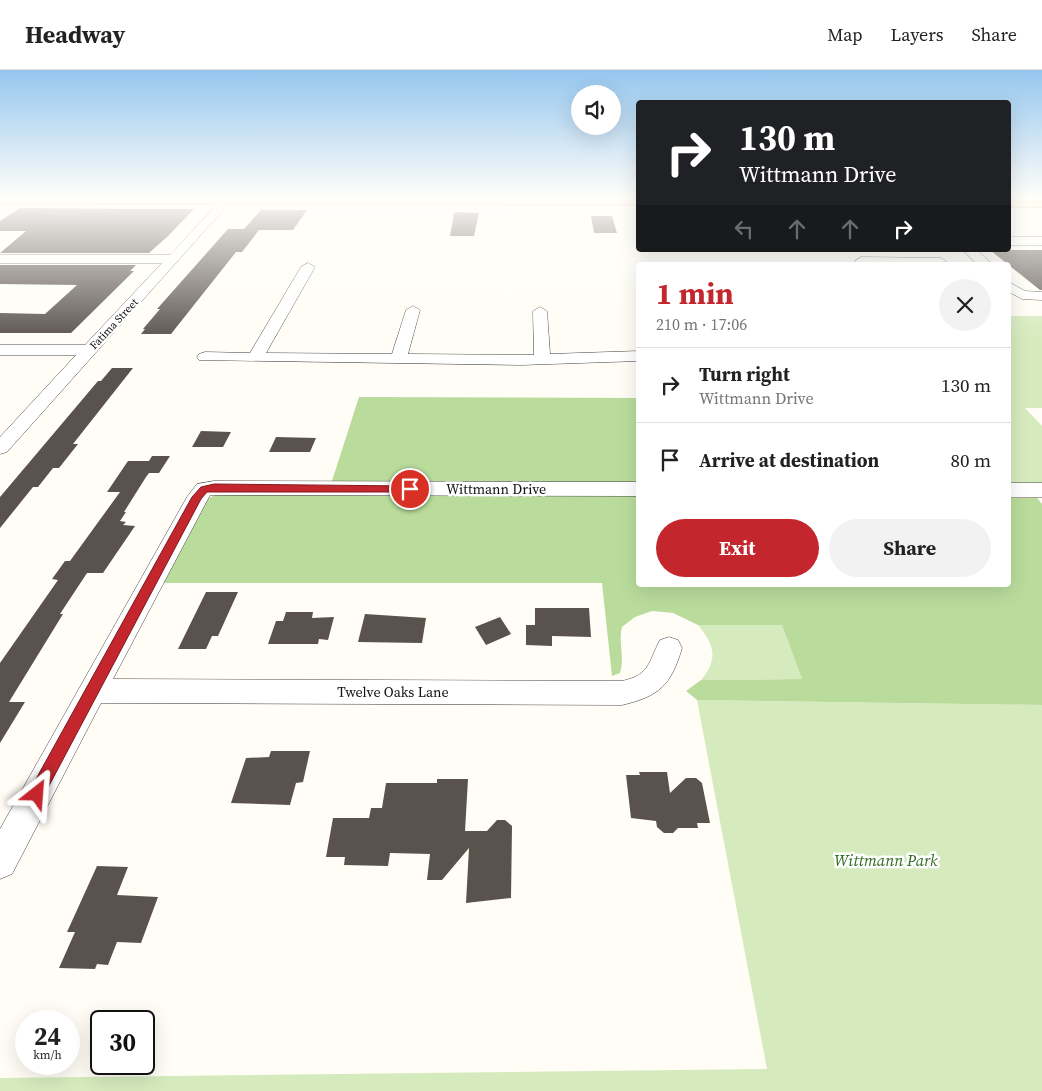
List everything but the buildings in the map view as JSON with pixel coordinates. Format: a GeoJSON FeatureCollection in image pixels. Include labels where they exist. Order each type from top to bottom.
{"type":"FeatureCollection","features":[{"type":"Feature","properties":{"kind":"street","name":"Fatima Street"},"geometry":{"type":"LineString","coordinates":[[0,448],[189,246]]}},
{"type":"Feature","properties":{"kind":"street"},"geometry":{"type":"LineString","coordinates":[[853,252],[862,262]]}},
{"type":"Feature","properties":{"kind":"street"},"geometry":{"type":"LineString","coordinates":[[971,252],[983,262]]}},
{"type":"Feature","properties":{"kind":"street"},"geometry":{"type":"LineString","coordinates":[[0,259],[174,260]]}},
{"type":"Feature","properties":{"kind":"street"},"geometry":{"type":"LineString","coordinates":[[255,358],[308,267]]}},
{"type":"Feature","properties":{"kind":"street"},"geometry":{"type":"LineString","coordinates":[[1011,287],[1022,295],[1042,296]]}},
{"type":"Feature","properties":{"kind":"street"},"geometry":{"type":"LineString","coordinates":[[399,359],[413,310]]}},
{"type":"Feature","properties":{"kind":"street"},"geometry":{"type":"LineString","coordinates":[[540,311],[542,360]]}},
{"type":"Feature","properties":{"kind":"street"},"geometry":{"type":"LineString","coordinates":[[0,350],[90,350]]}},
{"type":"Feature","properties":{"kind":"street"},"geometry":{"type":"LineString","coordinates":[[205,357],[542,360],[636,356]]}},
{"type":"Feature","properties":{"kind":"street","name":"Wittmann Drive"},"geometry":{"type":"LineString","coordinates":[[92,691],[197,497],[204,489],[636,489]]}},
{"type":"Feature","properties":{"kind":"street"},"geometry":{"type":"LineString","coordinates":[[1011,490],[1042,490]]}},
{"type":"Feature","properties":{"kind":"street","name":"Twelve Oaks Lane"},"geometry":{"type":"LineString","coordinates":[[92,691],[622,692],[640,689],[654,682],[662,670],[669,648]]}},
{"type":"Feature","properties":{"kind":"street"},"geometry":{"type":"LineString","coordinates":[[0,862],[92,691]]}},
{"type":"Feature","properties":{"kind":"green space"},"geometry":{"type":"Polygon","coordinates":[[[1011,316],[1042,316],[1042,408],[1025,408],[1042,426],[1042,485],[1011,485],[1011,316]]]}},
{"type":"Feature","properties":{"kind":"green space"},"geometry":{"type":"Polygon","coordinates":[[[359,397],[636,398],[636,587],[1011,587],[1011,498],[1037,498],[1042,504],[1042,705],[697,700],[686,691],[701,680],[802,679],[782,625],[698,625],[673,613],[652,611],[635,617],[622,627],[620,673],[612,676],[602,583],[161,583],[201,505],[209,498],[218,494],[331,484],[359,397]]]}},
{"type":"Feature","properties":{"kind":"green space"},"geometry":{"type":"Polygon","coordinates":[[[698,625],[782,625],[802,679],[701,680],[710,665],[712,652],[708,639],[698,625]]]}},
{"type":"Feature","properties":{"kind":"green space","name":"Wittmann Park"},"geometry":{"type":"Polygon","coordinates":[[[697,700],[1042,705],[1042,1091],[0,1091],[0,1078],[767,1069],[697,700]]]}},
{"type":"Feature","properties":{"kind":"route"},"geometry":{"type":"LineString","coordinates":[[37,794],[197,497],[204,489],[410,489]]}}]}
